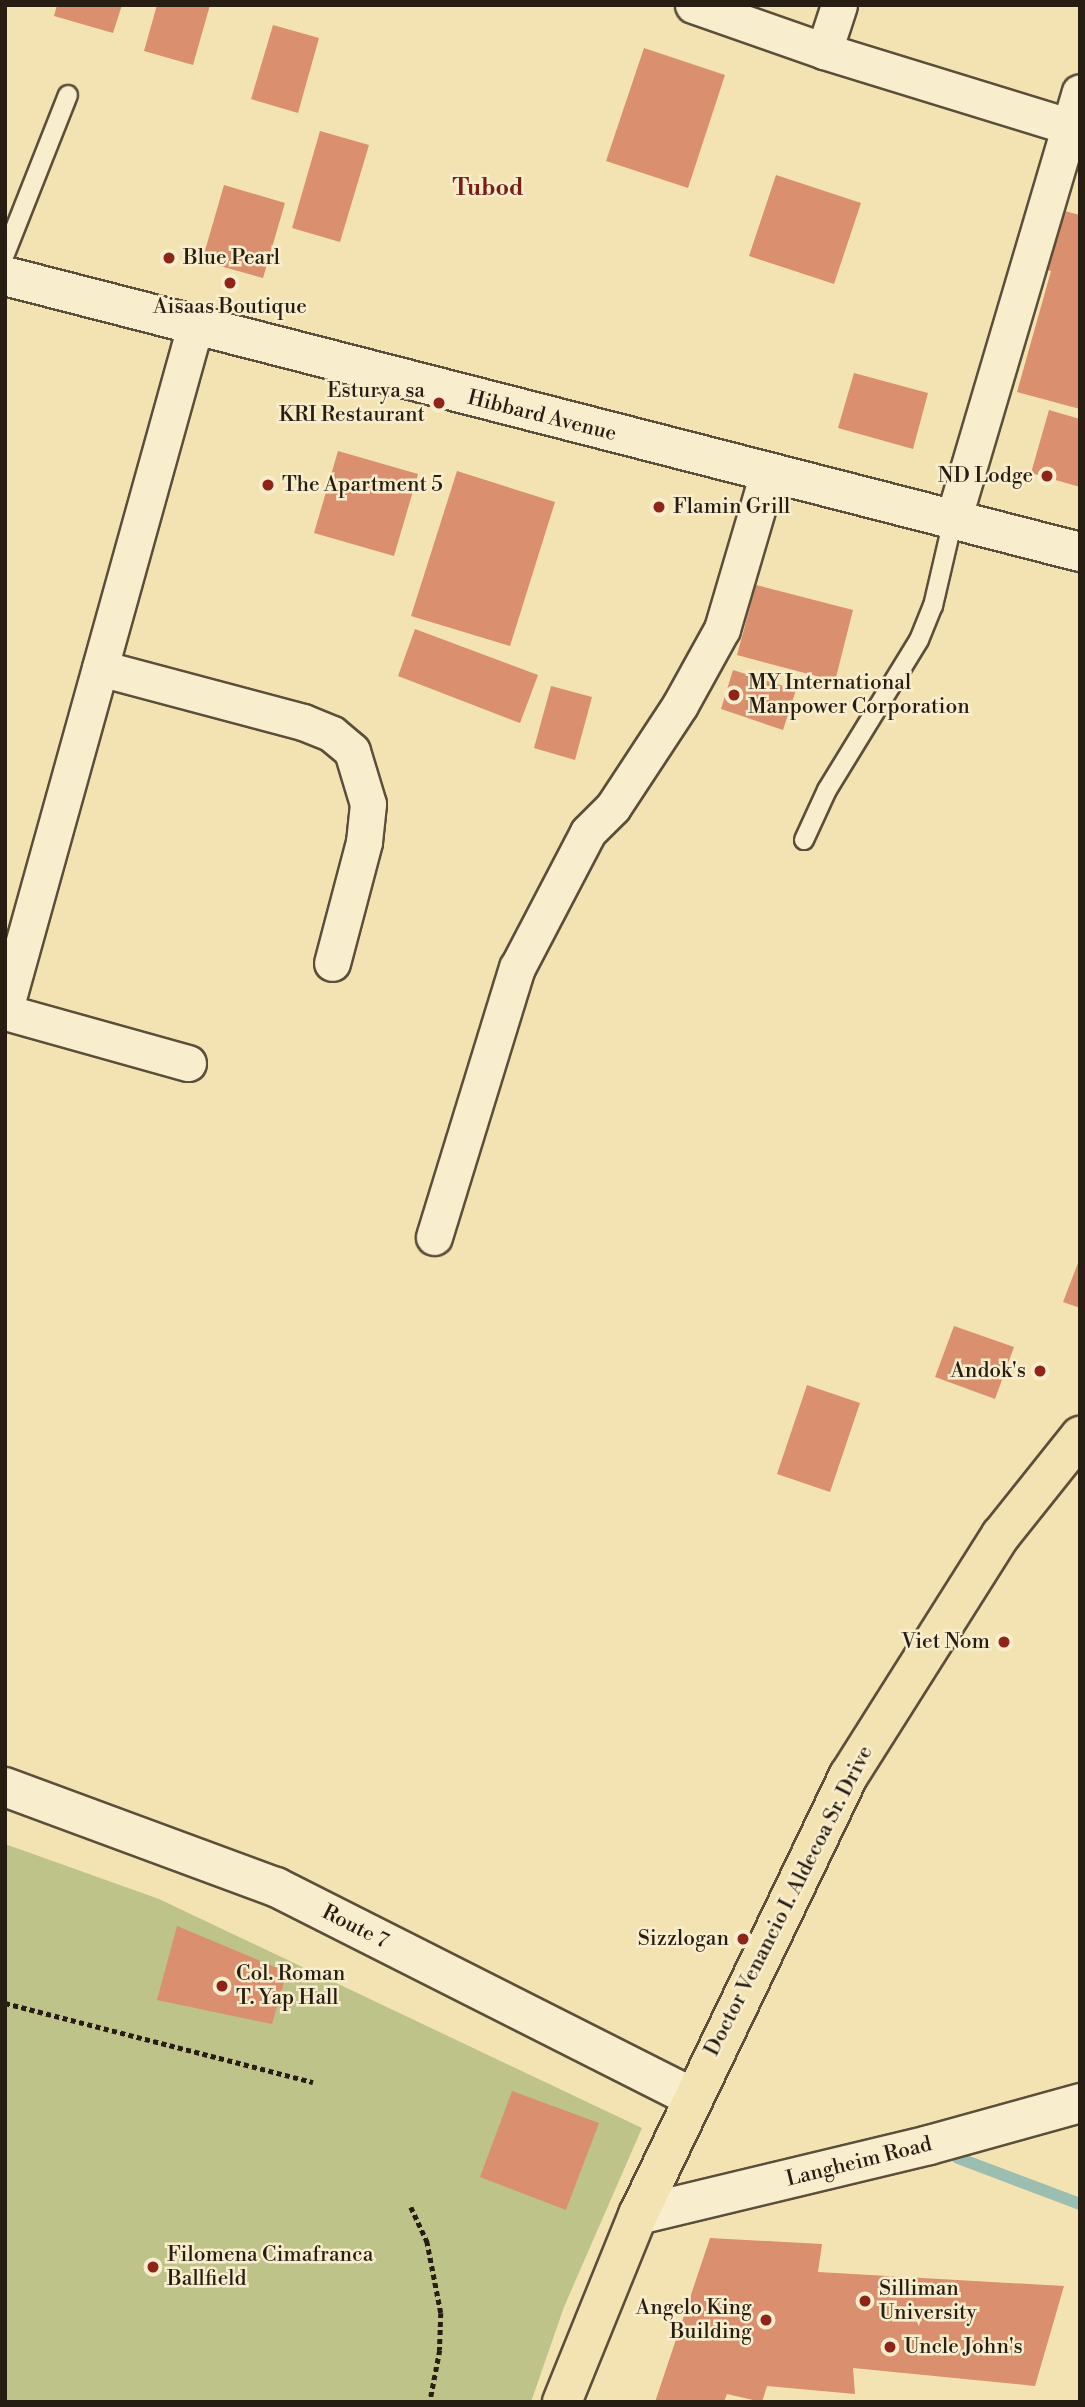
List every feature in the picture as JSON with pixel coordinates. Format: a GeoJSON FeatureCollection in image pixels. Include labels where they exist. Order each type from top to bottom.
{"type":"FeatureCollection","features":[{"type":"Feature","properties":{"kind":"highway","name":"Doctor Venancio I. Aldecoa Sr. Drive"},"geometry":{"type":"LineString","coordinates":[[562,2402],[638,2215],[692,2097],[849,1775],[1001,1535],[1080,1436]]}},
{"type":"Feature","properties":{"kind":"street"},"geometry":{"type":"LineString","coordinates":[[693,5],[824,51],[1068,126]]}},
{"type":"Feature","properties":{"kind":"street"},"geometry":{"type":"LineString","coordinates":[[824,51],[839,5]]}},
{"type":"Feature","properties":{"kind":"street"},"geometry":{"type":"LineString","coordinates":[[953,520],[1080,92]]}},
{"type":"Feature","properties":{"kind":"street","name":"Hibbard Avenue"},"geometry":{"type":"LineString","coordinates":[[5,276],[1080,552]]}},
{"type":"Feature","properties":{"kind":"street"},"geometry":{"type":"LineString","coordinates":[[188,1063],[5,1011],[195,326]]}},
{"type":"Feature","properties":{"kind":"street"},"geometry":{"type":"LineString","coordinates":[[434,1237],[517,968],[588,832],[613,807],[680,705],[722,629],[746,561],[768,473]]}},
{"type":"Feature","properties":{"kind":"street"},"geometry":{"type":"LineString","coordinates":[[100,668],[303,722],[332,734],[352,751],[368,804],[364,842],[332,963]]}},
{"type":"Feature","properties":{"kind":"street","name":"Route 7"},"geometry":{"type":"LineString","coordinates":[[5,1787],[276,1887],[692,2097]]}},
{"type":"Feature","properties":{"kind":"street","name":"Langheim Road"},"geometry":{"type":"LineString","coordinates":[[638,2215],[929,2145],[1080,2103]]}},
{"type":"Feature","properties":{"kind":"lane"},"geometry":{"type":"LineString","coordinates":[[5,254],[68,95]]}},
{"type":"Feature","properties":{"kind":"lane"},"geometry":{"type":"LineString","coordinates":[[804,840],[827,790],[919,640],[933,606],[953,520]]}},
{"type":"Feature","properties":{"kind":"path"},"geometry":{"type":"LineString","coordinates":[[5,2003],[313,2082]]}},
{"type":"Feature","properties":{"kind":"path"},"geometry":{"type":"LineString","coordinates":[[411,2207],[426,2241],[441,2313],[440,2350],[429,2402]]}},
{"type":"Feature","properties":{"kind":"green space"},"geometry":{"type":"Polygon","coordinates":[[[5,1844],[159,1899],[642,2128],[564,2307],[531,2402],[5,2402],[5,1844]]]}},
{"type":"Feature","properties":{"kind":"building"},"geometry":{"type":"Polygon","coordinates":[[[57,5],[122,5],[113,33],[54,16],[57,5]]]}},
{"type":"Feature","properties":{"kind":"building"},"geometry":{"type":"Polygon","coordinates":[[[157,5],[210,5],[193,65],[144,51],[157,5]]]}},
{"type":"Feature","properties":{"kind":"building"},"geometry":{"type":"Polygon","coordinates":[[[273,25],[319,38],[298,113],[251,99],[273,25]]]}},
{"type":"Feature","properties":{"kind":"building"},"geometry":{"type":"Polygon","coordinates":[[[644,48],[725,75],[688,188],[606,161],[644,48]]]}},
{"type":"Feature","properties":{"kind":"building"},"geometry":{"type":"Polygon","coordinates":[[[320,131],[369,145],[340,242],[292,228],[320,131]]]}},
{"type":"Feature","properties":{"kind":"building"},"geometry":{"type":"Polygon","coordinates":[[[776,175],[861,203],[834,284],[749,256],[776,175]]]}},
{"type":"Feature","properties":{"kind":"building"},"geometry":{"type":"Polygon","coordinates":[[[224,185],[285,203],[263,278],[202,261],[224,185]]]}},
{"type":"Feature","properties":{"kind":"building"},"geometry":{"type":"Polygon","coordinates":[[[1053,208],[1080,215],[1080,409],[1017,392],[1051,271],[1037,267],[1053,208]]]}},
{"type":"Feature","properties":{"kind":"building"},"geometry":{"type":"Polygon","coordinates":[[[854,373],[928,393],[913,449],[838,428],[854,373]]]}},
{"type":"Feature","properties":{"kind":"building"},"geometry":{"type":"Polygon","coordinates":[[[1049,410],[1080,419],[1080,487],[1031,473],[1049,410]]]}},
{"type":"Feature","properties":{"kind":"building"},"geometry":{"type":"Polygon","coordinates":[[[338,451],[418,474],[394,556],[314,533],[338,451]]]}},
{"type":"Feature","properties":{"kind":"building"},"geometry":{"type":"Polygon","coordinates":[[[457,471],[555,502],[510,646],[411,616],[457,471]]]}},
{"type":"Feature","properties":{"kind":"building"},"geometry":{"type":"Polygon","coordinates":[[[756,585],[853,610],[835,681],[737,655],[756,585]]]}},
{"type":"Feature","properties":{"kind":"building"},"geometry":{"type":"Polygon","coordinates":[[[415,629],[538,675],[520,723],[398,676],[415,629]]]}},
{"type":"Feature","properties":{"kind":"building"},"geometry":{"type":"Polygon","coordinates":[[[733,670],[796,690],[783,730],[721,709],[733,670]]]}},
{"type":"Feature","properties":{"kind":"building"},"geometry":{"type":"Polygon","coordinates":[[[551,686],[592,697],[575,760],[534,748],[551,686]]]}},
{"type":"Feature","properties":{"kind":"building"},"geometry":{"type":"Polygon","coordinates":[[[1078,1263],[1080,1264],[1080,1308],[1063,1302],[1078,1263]]]}},
{"type":"Feature","properties":{"kind":"building"},"geometry":{"type":"Polygon","coordinates":[[[954,1326],[1014,1347],[995,1399],[935,1377],[954,1326]]]}},
{"type":"Feature","properties":{"kind":"building"},"geometry":{"type":"Polygon","coordinates":[[[807,1385],[860,1403],[830,1492],[777,1474],[807,1385]]]}},
{"type":"Feature","properties":{"kind":"building","name":"Col. Roman T. Yap Hall"},"geometry":{"type":"Polygon","coordinates":[[[177,1926],[287,1972],[272,2024],[157,2000],[177,1926]]]}},
{"type":"Feature","properties":{"kind":"building"},"geometry":{"type":"Polygon","coordinates":[[[512,2091],[599,2123],[566,2210],[480,2177],[512,2091]]]}},
{"type":"Feature","properties":{"kind":"building"},"geometry":{"type":"Polygon","coordinates":[[[710,2238],[822,2244],[818,2272],[1064,2286],[1035,2386],[853,2368],[855,2394],[767,2386],[762,2402],[727,2394],[724,2402],[655,2402],[710,2238]]]}},
{"type":"Feature","properties":{"kind":"waterway"},"geometry":{"type":"LineString","coordinates":[[958,2158],[1080,2204]]}},
{"type":"Feature","properties":{"kind":"place","name":"Blue Pearl"},"geometry":{"type":"Point","coordinates":[169,258]}},
{"type":"Feature","properties":{"kind":"place","name":"Aisaas Boutique"},"geometry":{"type":"Point","coordinates":[230,283]}},
{"type":"Feature","properties":{"kind":"place","name":"Esturya sa KRI Restaurant"},"geometry":{"type":"Point","coordinates":[439,403]}},
{"type":"Feature","properties":{"kind":"place","name":"ND Lodge"},"geometry":{"type":"Point","coordinates":[1047,476]}},
{"type":"Feature","properties":{"kind":"place","name":"The Apartment 5"},"geometry":{"type":"Point","coordinates":[268,485]}},
{"type":"Feature","properties":{"kind":"place","name":"Flamin Grill"},"geometry":{"type":"Point","coordinates":[659,507]}},
{"type":"Feature","properties":{"kind":"place","name":"MY International Manpower Corporation"},"geometry":{"type":"Point","coordinates":[734,695]}},
{"type":"Feature","properties":{"kind":"place","name":"Andok's"},"geometry":{"type":"Point","coordinates":[1040,1371]}},
{"type":"Feature","properties":{"kind":"place","name":"Viet Nom"},"geometry":{"type":"Point","coordinates":[1004,1642]}},
{"type":"Feature","properties":{"kind":"place","name":"Sizzlogan"},"geometry":{"type":"Point","coordinates":[743,1939]}},
{"type":"Feature","properties":{"kind":"place","name":"Col. Roman T. Yap Hall"},"geometry":{"type":"Point","coordinates":[222,1986]}},
{"type":"Feature","properties":{"kind":"place","name":"Filomena Cimafranca Ballfield"},"geometry":{"type":"Point","coordinates":[153,2267]}},
{"type":"Feature","properties":{"kind":"place","name":"Silliman University"},"geometry":{"type":"Point","coordinates":[865,2301]}},
{"type":"Feature","properties":{"kind":"place","name":"Angelo King Building"},"geometry":{"type":"Point","coordinates":[766,2320]}},
{"type":"Feature","properties":{"kind":"place","name":"Uncle John's"},"geometry":{"type":"Point","coordinates":[890,2347]}},
{"type":"Feature","properties":{"kind":"district","name":"Tubod"},"geometry":{"type":"Point","coordinates":[488,188]}}]}
